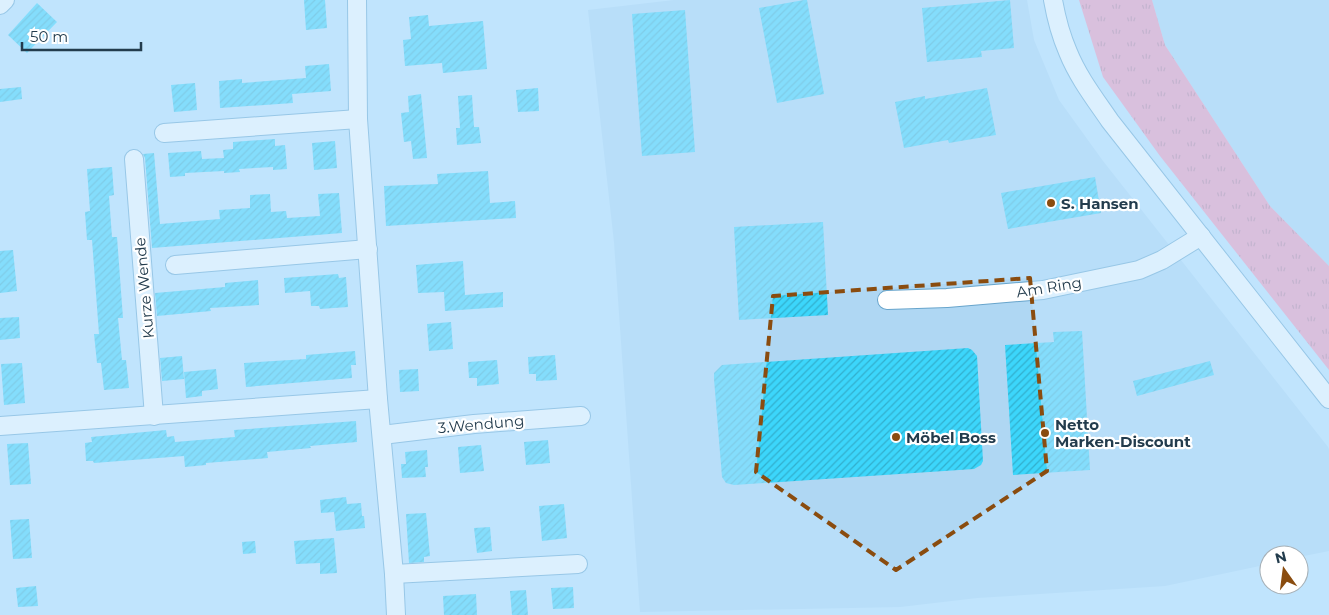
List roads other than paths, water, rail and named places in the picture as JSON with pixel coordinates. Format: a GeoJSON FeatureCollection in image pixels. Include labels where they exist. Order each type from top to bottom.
{"type":"FeatureCollection","features":[{"type":"Feature","properties":{"kind":"street"},"geometry":{"type":"LineString","coordinates":[[0,5],[5,0]]}},
{"type":"Feature","properties":{"kind":"street"},"geometry":{"type":"LineString","coordinates":[[358,0],[358,119],[396,615]]}},
{"type":"Feature","properties":{"kind":"street"},"geometry":{"type":"LineString","coordinates":[[1053,0],[1055,13],[1068,52],[1088,88],[1110,121],[1329,399]]}},
{"type":"Feature","properties":{"kind":"street"},"geometry":{"type":"LineString","coordinates":[[164,133],[358,119]]}},
{"type":"Feature","properties":{"kind":"street","name":"Kurze Wende"},"geometry":{"type":"LineString","coordinates":[[134,159],[154,416]]}},
{"type":"Feature","properties":{"kind":"street","name":"Am Ring"},"geometry":{"type":"LineString","coordinates":[[886,300],[947,298],[1043,290],[1139,270],[1162,260],[1201,236]]}},
{"type":"Feature","properties":{"kind":"street"},"geometry":{"type":"LineString","coordinates":[[175,265],[368,250]]}},
{"type":"Feature","properties":{"kind":"street"},"geometry":{"type":"LineString","coordinates":[[0,426],[378,399]]}},
{"type":"Feature","properties":{"kind":"street","name":"3.Wendung"},"geometry":{"type":"LineString","coordinates":[[382,435],[474,424],[581,416]]}},
{"type":"Feature","properties":{"kind":"street"},"geometry":{"type":"LineString","coordinates":[[394,574],[578,564]]}},
{"type":"Feature","properties":{"kind":"place","name":"S. Hansen"},"geometry":{"type":"Point","coordinates":[1051,203]}},
{"type":"Feature","properties":{"kind":"place","name":"Netto Marken-Discount"},"geometry":{"type":"Point","coordinates":[1045,433]}},
{"type":"Feature","properties":{"kind":"place","name":"Möbel Boss"},"geometry":{"type":"Point","coordinates":[896,437]}}]}
